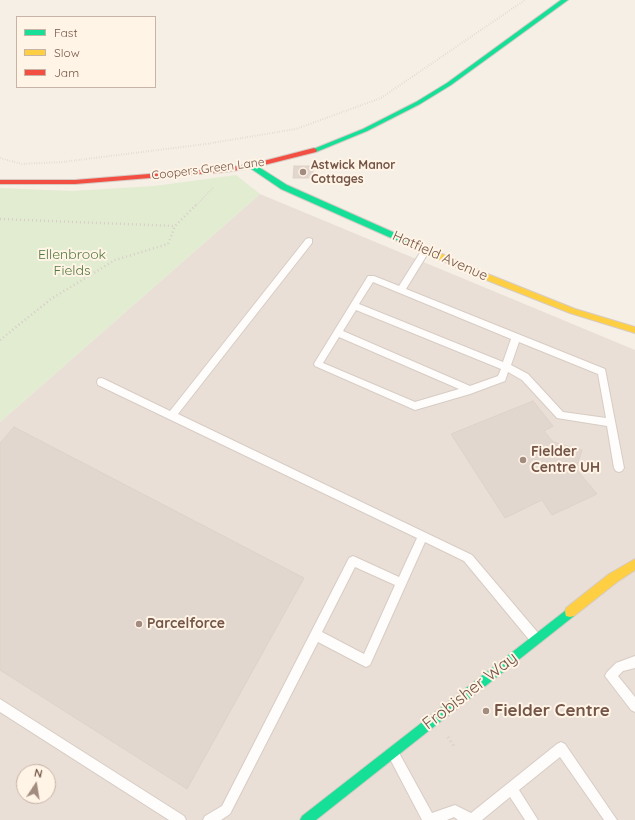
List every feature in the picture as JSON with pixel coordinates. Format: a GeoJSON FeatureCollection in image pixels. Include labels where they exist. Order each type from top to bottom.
{"type":"FeatureCollection","features":[{"type":"Feature","properties":{"kind":"street","name":"Coopers Green Lane"},"geometry":{"type":"LineString","coordinates":[[0,182],[75,182],[224,170],[252,166],[324,147],[365,130],[418,103],[450,84],[565,0]]}},
{"type":"Feature","properties":{"kind":"street","name":"Hatfield Avenue"},"geometry":{"type":"LineString","coordinates":[[252,166],[284,187],[487,277],[573,311],[635,330]]}},
{"type":"Feature","properties":{"kind":"street","name":"Frobisher Way"},"geometry":{"type":"LineString","coordinates":[[306,820],[614,578],[635,564]]}},
{"type":"Feature","properties":{"kind":"lane"},"geometry":{"type":"LineString","coordinates":[[171,416],[309,241]]}},
{"type":"Feature","properties":{"kind":"lane"},"geometry":{"type":"LineString","coordinates":[[401,290],[426,250]]}},
{"type":"Feature","properties":{"kind":"lane"},"geometry":{"type":"LineString","coordinates":[[516,337],[502,378],[470,390],[415,406],[318,364],[371,278],[401,290],[602,372],[619,468]]}},
{"type":"Feature","properties":{"kind":"lane"},"geometry":{"type":"LineString","coordinates":[[354,306],[506,367],[525,377],[560,415],[611,423]]}},
{"type":"Feature","properties":{"kind":"lane"},"geometry":{"type":"LineString","coordinates":[[338,333],[470,390]]}},
{"type":"Feature","properties":{"kind":"lane"},"geometry":{"type":"LineString","coordinates":[[101,382],[422,538],[468,558],[536,639]]}},
{"type":"Feature","properties":{"kind":"lane"},"geometry":{"type":"LineString","coordinates":[[316,635],[366,661],[422,538]]}},
{"type":"Feature","properties":{"kind":"lane"},"geometry":{"type":"LineString","coordinates":[[209,820],[226,810],[353,561],[401,583]]}},
{"type":"Feature","properties":{"kind":"lane"},"geometry":{"type":"LineString","coordinates":[[635,662],[620,667],[611,676],[635,706]]}},
{"type":"Feature","properties":{"kind":"lane"},"geometry":{"type":"LineString","coordinates":[[0,705],[180,820]]}},
{"type":"Feature","properties":{"kind":"lane"},"geometry":{"type":"LineString","coordinates":[[392,752],[429,820],[455,811],[471,820],[560,748],[611,820]]}},
{"type":"Feature","properties":{"kind":"lane"},"geometry":{"type":"LineString","coordinates":[[511,788],[532,820]]}},
{"type":"Feature","properties":{"kind":"path"},"geometry":{"type":"LineString","coordinates":[[0,158],[22,164],[62,162],[206,144],[296,129],[381,98],[525,0]]}},
{"type":"Feature","properties":{"kind":"path"},"geometry":{"type":"LineString","coordinates":[[0,340],[51,299],[115,260],[168,244],[175,226],[224,177],[224,170]]}},
{"type":"Feature","properties":{"kind":"path"},"geometry":{"type":"LineString","coordinates":[[0,219],[175,226]]}},
{"type":"Feature","properties":{"kind":"shaded area"},"geometry":{"type":"Polygon","coordinates":[[[260,194],[635,350],[635,820],[0,820],[0,422],[260,194]]]}},
{"type":"Feature","properties":{"kind":"green space","name":"Ellenbrook Fields"},"geometry":{"type":"Polygon","coordinates":[[[236,175],[260,194],[0,422],[0,188],[72,191],[154,186],[236,175]]]}},
{"type":"Feature","properties":{"kind":"building","name":"Astwick Manor Cottages"},"geometry":{"type":"Polygon","coordinates":[[[294,166],[313,166],[313,178],[293,178],[294,166]]]}},
{"type":"Feature","properties":{"kind":"building","name":"Fielder Centre UH"},"geometry":{"type":"Polygon","coordinates":[[[533,401],[553,426],[544,431],[553,442],[582,450],[576,469],[597,494],[552,515],[542,500],[505,518],[451,434],[533,401]]]}},
{"type":"Feature","properties":{"kind":"building","name":"Parcelforce"},"geometry":{"type":"Polygon","coordinates":[[[14,427],[304,578],[187,789],[0,670],[0,443],[14,427]]]}},
{"type":"Feature","properties":{"kind":"traffic: fast"},"geometry":{"type":"LineString","coordinates":[[314,150],[365,130],[418,103],[449,84],[565,0]]}},
{"type":"Feature","properties":{"kind":"traffic: fast"},"geometry":{"type":"LineString","coordinates":[[252,166],[284,187],[410,243]]}},
{"type":"Feature","properties":{"kind":"traffic: fast"},"geometry":{"type":"LineString","coordinates":[[306,820],[570,612]]}},
{"type":"Feature","properties":{"kind":"traffic: slow"},"geometry":{"type":"LineString","coordinates":[[410,243],[487,277],[573,311],[635,330]]}},
{"type":"Feature","properties":{"kind":"traffic: slow"},"geometry":{"type":"LineString","coordinates":[[570,612],[613,578],[635,564]]}},
{"type":"Feature","properties":{"kind":"traffic: jam"},"geometry":{"type":"LineString","coordinates":[[0,182],[75,182],[224,170],[252,166],[314,150]]}},
{"type":"Feature","properties":{"kind":"place","name":"Astwick Manor Cottages"},"geometry":{"type":"Point","coordinates":[303,172]}},
{"type":"Feature","properties":{"kind":"place","name":"Fielder Centre UH"},"geometry":{"type":"Point","coordinates":[523,460]}},
{"type":"Feature","properties":{"kind":"place","name":"Parcelforce"},"geometry":{"type":"Point","coordinates":[139,624]}},
{"type":"Feature","properties":{"kind":"place","name":"Fielder Centre"},"geometry":{"type":"Point","coordinates":[486,711]}}]}
